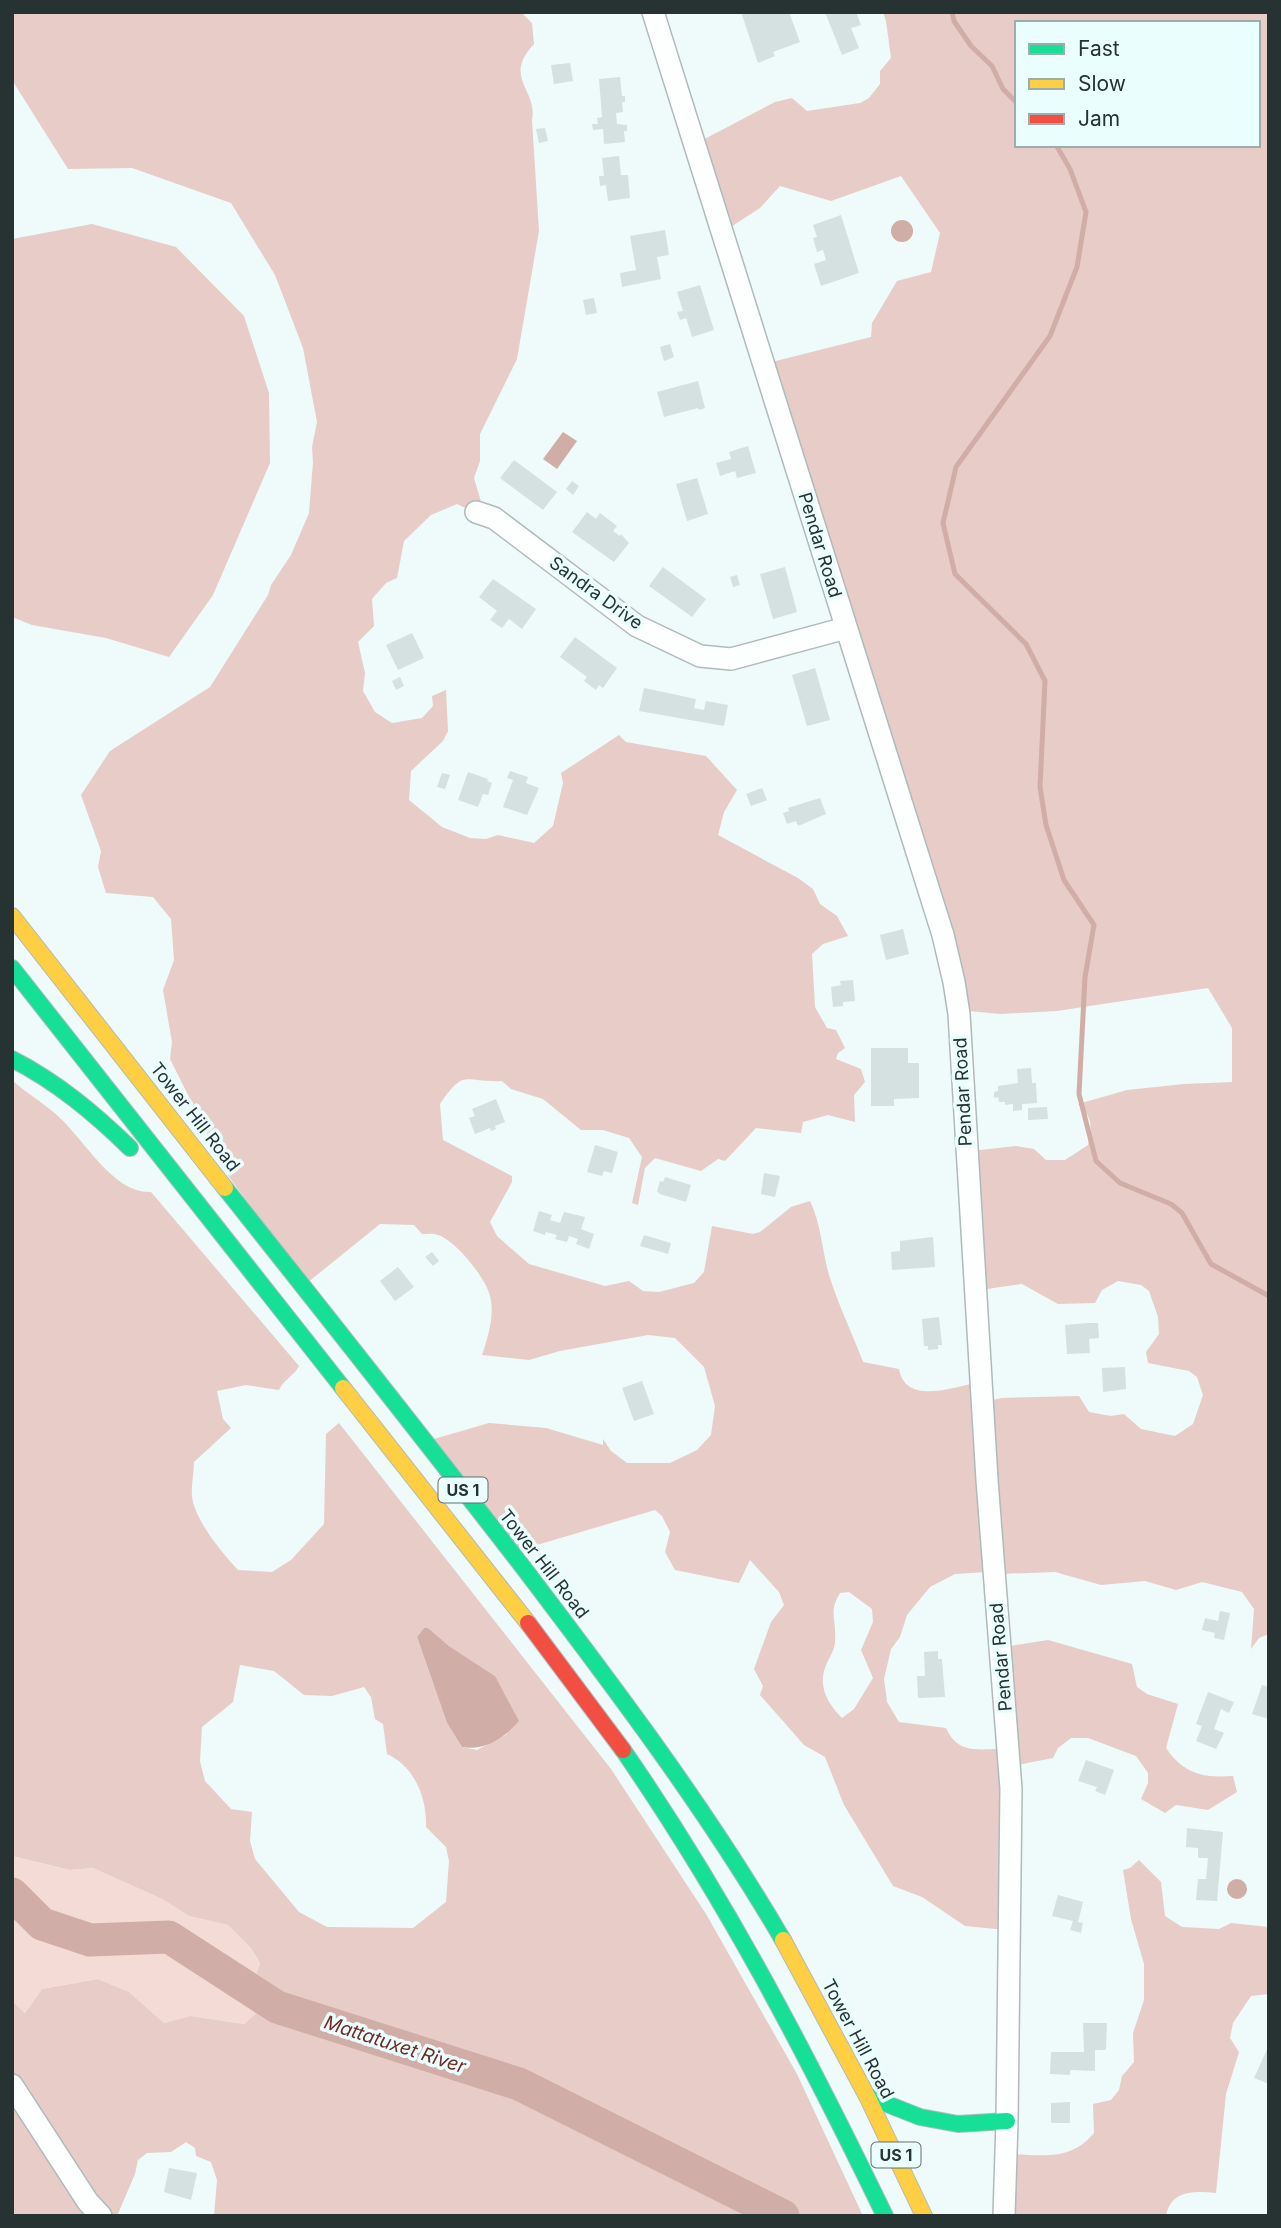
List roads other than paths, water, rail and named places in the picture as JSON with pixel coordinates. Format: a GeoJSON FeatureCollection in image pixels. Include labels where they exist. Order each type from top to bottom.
{"type":"FeatureCollection","features":[{"type":"Feature","properties":{"kind":"highway","name":"Tower Hill Road"},"geometry":{"type":"LineString","coordinates":[[12,916],[443,1465],[645,1728],[721,1837],[753,1889],[867,2095],[924,2216]]}},
{"type":"Feature","properties":{"kind":"highway","name":"US 1"},"geometry":{"type":"LineString","coordinates":[[12,968],[565,1672],[653,1792],[757,1963],[885,2216]]}},
{"type":"Feature","properties":{"kind":"highway"},"geometry":{"type":"LineString","coordinates":[[12,1059],[62,1089],[105,1124],[263,1287]]}},
{"type":"Feature","properties":{"kind":"highway"},"geometry":{"type":"LineString","coordinates":[[867,2095],[920,2117],[946,2122],[958,2124],[1007,2121]]}},
{"type":"Feature","properties":{"kind":"street","name":"Pendar Road"},"geometry":{"type":"LineString","coordinates":[[653,12],[943,935],[954,982],[1010,1788],[1004,2216]]}},
{"type":"Feature","properties":{"kind":"street","name":"Sandra Drive"},"geometry":{"type":"LineString","coordinates":[[475,512],[494,518],[638,626],[701,656],[731,659],[846,628]]}},
{"type":"Feature","properties":{"kind":"street"},"geometry":{"type":"LineString","coordinates":[[12,2085],[88,2202],[101,2216]]}},
{"type":"Feature","properties":{"kind":"waterway"},"geometry":{"type":"LineString","coordinates":[[952,12],[954,21],[971,46],[992,66],[1003,89],[1015,101]]}},
{"type":"Feature","properties":{"kind":"waterway"},"geometry":{"type":"LineString","coordinates":[[1057,147],[1070,169],[1086,212],[1077,267],[1050,336],[956,467],[943,523],[955,574],[1026,644],[1045,681],[1040,787],[1046,825],[1064,880],[1094,925],[1085,977],[1079,1094],[1096,1161],[1120,1183],[1171,1204],[1182,1213],[1211,1264],[1269,1296]]}},
{"type":"Feature","properties":{"kind":"waterway","name":"Mattatuxet River"},"geometry":{"type":"LineString","coordinates":[[12,1894],[42,1924],[90,1940],[169,1937],[277,2007],[519,2084],[783,2216]]}}]}
